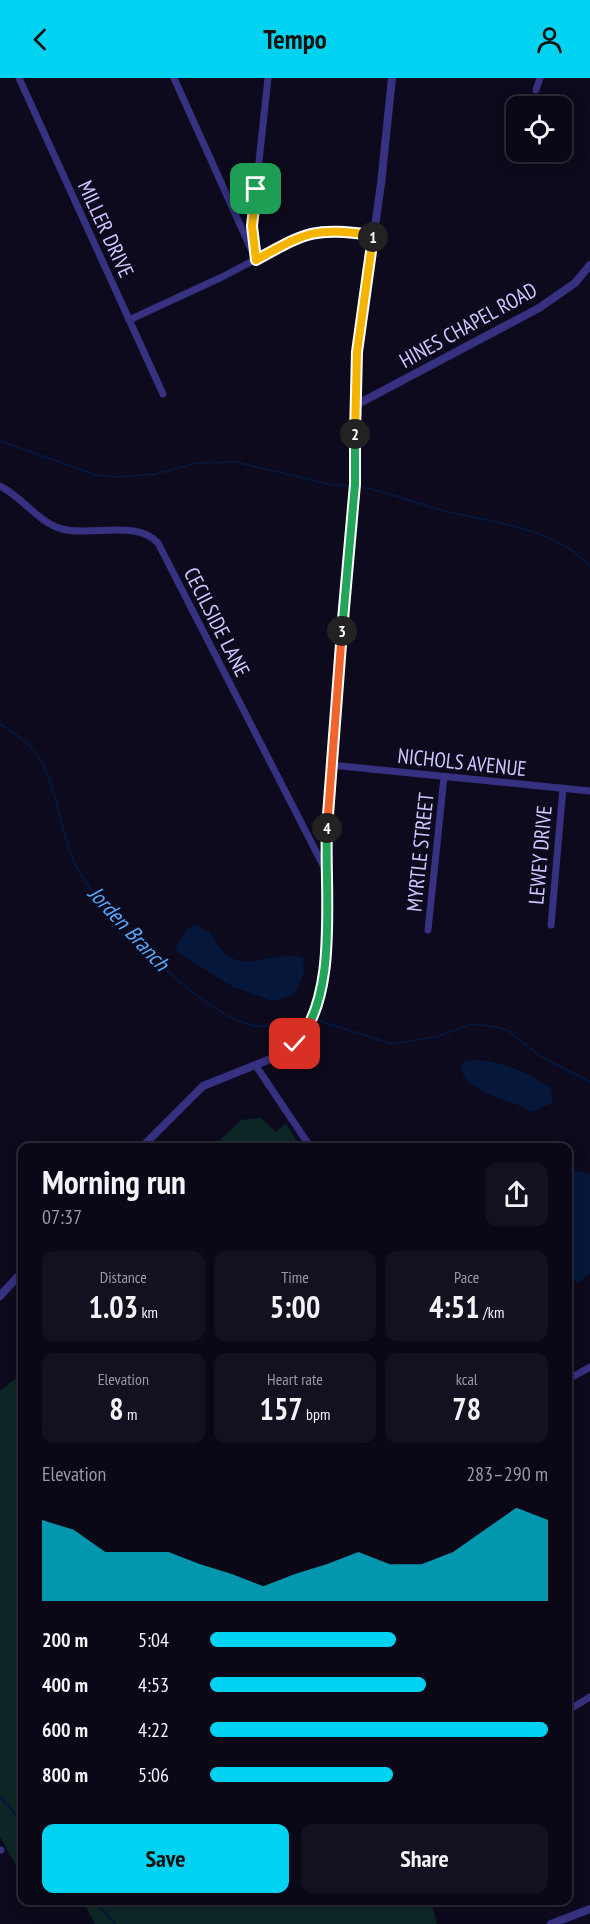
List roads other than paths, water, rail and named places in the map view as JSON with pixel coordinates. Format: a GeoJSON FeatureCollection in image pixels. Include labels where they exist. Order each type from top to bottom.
{"type":"FeatureCollection","features":[{"type":"Feature","properties":{"kind":"street","name":"MILLER DRIVE"},"geometry":{"type":"LineString","coordinates":[[19,78],[163,394]]}},
{"type":"Feature","properties":{"kind":"street"},"geometry":{"type":"LineString","coordinates":[[174,78],[256,260]]}},
{"type":"Feature","properties":{"kind":"street"},"geometry":{"type":"LineString","coordinates":[[256,260],[252,226],[268,78]]}},
{"type":"Feature","properties":{"kind":"street"},"geometry":{"type":"LineString","coordinates":[[146,1143],[203,1086],[213,1080],[278,1056],[295,1044],[309,1027],[318,1008],[325,972],[326,871],[331,765],[353,515],[357,352],[374,235],[392,78]]}},
{"type":"Feature","properties":{"kind":"street"},"geometry":{"type":"LineString","coordinates":[[536,90],[540,78]]}},
{"type":"Feature","properties":{"kind":"street"},"geometry":{"type":"LineString","coordinates":[[129,320],[256,260],[296,237],[313,231],[330,230],[374,235]]}},
{"type":"Feature","properties":{"kind":"street","name":"HINES CHAPEL ROAD"},"geometry":{"type":"LineString","coordinates":[[356,405],[539,308],[567,289],[590,265]]}},
{"type":"Feature","properties":{"kind":"street","name":"CECILSIDE LANE"},"geometry":{"type":"LineString","coordinates":[[0,486],[63,529],[141,533],[158,543],[326,871]]}},
{"type":"Feature","properties":{"kind":"street","name":"NICHOLS AVENUE"},"geometry":{"type":"LineString","coordinates":[[331,765],[590,791]]}},
{"type":"Feature","properties":{"kind":"street","name":"MYRTLE STREET"},"geometry":{"type":"LineString","coordinates":[[428,930],[444,777]]}},
{"type":"Feature","properties":{"kind":"street","name":"LEWEY DRIVE"},"geometry":{"type":"LineString","coordinates":[[550,925],[563,788]]}},
{"type":"Feature","properties":{"kind":"street"},"geometry":{"type":"LineString","coordinates":[[256,1066],[308,1143]]}},
{"type":"Feature","properties":{"kind":"street"},"geometry":{"type":"LineString","coordinates":[[0,1296],[18,1276]]}},
{"type":"Feature","properties":{"kind":"street"},"geometry":{"type":"LineString","coordinates":[[572,1377],[590,1367]]}},
{"type":"Feature","properties":{"kind":"street"},"geometry":{"type":"LineString","coordinates":[[572,1708],[590,1697]]}},
{"type":"Feature","properties":{"kind":"street"},"geometry":{"type":"LineString","coordinates":[[550,1924],[590,1910]]}},
{"type":"Feature","properties":{"kind":"water"},"geometry":{"type":"Polygon","coordinates":[[[194,925],[210,932],[220,948],[230,957],[240,961],[288,956],[303,957],[304,973],[297,990],[291,996],[273,1001],[233,987],[177,952],[176,946],[188,928],[194,925]]]}},
{"type":"Feature","properties":{"kind":"water"},"geometry":{"type":"Polygon","coordinates":[[[483,1060],[514,1068],[535,1078],[551,1089],[553,1102],[533,1112],[480,1090],[464,1076],[460,1067],[465,1061],[483,1060]]]}},
{"type":"Feature","properties":{"kind":"water"},"geometry":{"type":"Polygon","coordinates":[[[572,1170],[590,1174],[590,1273],[578,1283],[572,1280],[572,1170]]]}},
{"type":"Feature","properties":{"kind":"waterway"},"geometry":{"type":"LineString","coordinates":[[0,441],[96,475],[116,477],[155,474],[198,463],[236,462],[328,484],[347,486]]}},
{"type":"Feature","properties":{"kind":"waterway"},"geometry":{"type":"LineString","coordinates":[[361,487],[441,510],[540,534],[575,553],[590,567]]}},
{"type":"Feature","properties":{"kind":"waterway","name":"Jorden Branch"},"geometry":{"type":"LineString","coordinates":[[0,724],[26,742],[41,761],[53,790],[69,850],[87,884],[129,934],[155,960],[182,984],[234,1019],[256,1026],[306,1021]]}},
{"type":"Feature","properties":{"kind":"waterway","name":"Jorden Branch"},"geometry":{"type":"LineString","coordinates":[[320,1021],[392,1044],[436,1037],[472,1024],[496,1027],[507,1030],[540,1056],[590,1082]]}},
{"type":"Feature","properties":{"kind":"waterway"},"geometry":{"type":"LineString","coordinates":[[0,1797],[18,1817]]}},
{"type":"Feature","properties":{"kind":"waterway"},"geometry":{"type":"LineString","coordinates":[[98,1905],[116,1924]]}}]}
